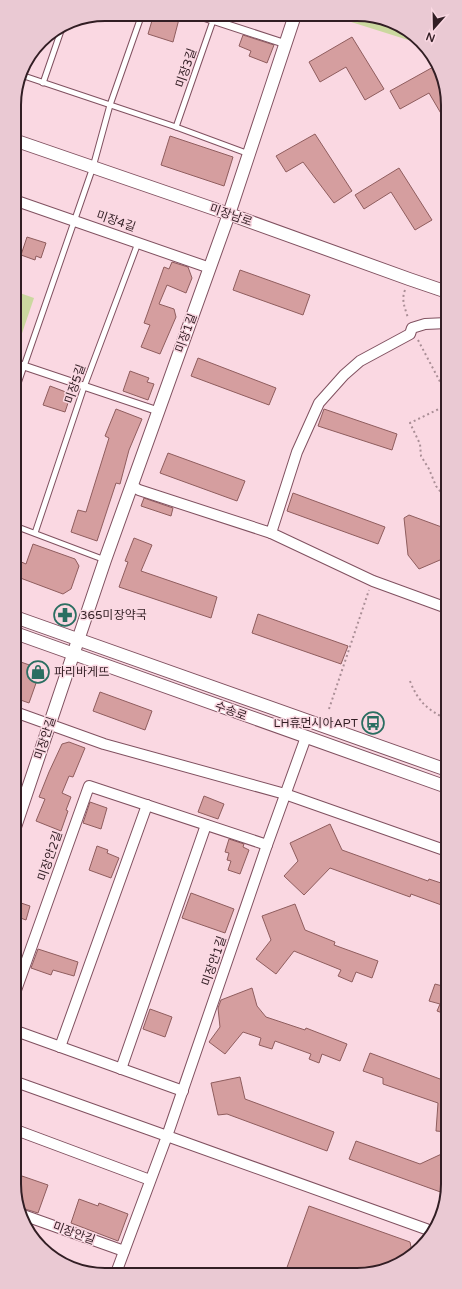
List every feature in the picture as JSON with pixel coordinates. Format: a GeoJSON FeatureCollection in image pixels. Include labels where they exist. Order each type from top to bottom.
{"type":"FeatureCollection","features":[{"type":"Feature","properties":{"kind":"street"},"geometry":{"type":"LineString","coordinates":[[225,21],[286,44]]}},
{"type":"Feature","properties":{"kind":"street","name":"미장1길"},"geometry":{"type":"LineString","coordinates":[[75,648],[229,214],[293,21]]}},
{"type":"Feature","properties":{"kind":"street","name":"미장남로"},"geometry":{"type":"LineString","coordinates":[[21,142],[229,214],[441,290]]}},
{"type":"Feature","properties":{"kind":"street","name":"미장4길"},"geometry":{"type":"LineString","coordinates":[[21,202],[210,268]]}},
{"type":"Feature","properties":{"kind":"street"},"geometry":{"type":"LineString","coordinates":[[271,533],[297,452],[319,403],[344,374],[360,361],[410,334],[412,328],[425,324],[441,323]]}},
{"type":"Feature","properties":{"kind":"street"},"geometry":{"type":"LineString","coordinates":[[21,365],[158,411]]}},
{"type":"Feature","properties":{"kind":"street"},"geometry":{"type":"LineString","coordinates":[[132,486],[139,490],[271,533],[373,581],[441,606]]}},
{"type":"Feature","properties":{"kind":"street","name":"수송로"},"geometry":{"type":"LineString","coordinates":[[21,620],[75,648],[306,737],[441,784]]}},
{"type":"Feature","properties":{"kind":"street","name":"수송로"},"geometry":{"type":"LineString","coordinates":[[21,634],[75,648],[441,768]]}},
{"type":"Feature","properties":{"kind":"street","name":"미장안길"},"geometry":{"type":"LineString","coordinates":[[21,809],[75,648]]}},
{"type":"Feature","properties":{"kind":"street"},"geometry":{"type":"LineString","coordinates":[[21,714],[104,744],[286,794],[441,849]]}},
{"type":"Feature","properties":{"kind":"street","name":"미장안1길"},"geometry":{"type":"LineString","coordinates":[[118,1268],[183,1091],[267,845],[306,737]]}},
{"type":"Feature","properties":{"kind":"street","name":"미장안2길"},"geometry":{"type":"LineString","coordinates":[[21,979],[88,786],[267,845]]}},
{"type":"Feature","properties":{"kind":"street"},"geometry":{"type":"LineString","coordinates":[[60,1047],[147,805]]}},
{"type":"Feature","properties":{"kind":"street"},"geometry":{"type":"LineString","coordinates":[[121,1069],[206,825]]}},
{"type":"Feature","properties":{"kind":"street"},"geometry":{"type":"LineString","coordinates":[[21,1033],[183,1091]]}},
{"type":"Feature","properties":{"kind":"street"},"geometry":{"type":"LineString","coordinates":[[21,1084],[427,1230]]}},
{"type":"Feature","properties":{"kind":"street"},"geometry":{"type":"LineString","coordinates":[[21,1132],[150,1180]]}},
{"type":"Feature","properties":{"kind":"street","name":"미장안길"},"geometry":{"type":"LineString","coordinates":[[28,1217],[124,1251]]}},
{"type":"Feature","properties":{"kind":"lane"},"geometry":{"type":"LineString","coordinates":[[21,375],[93,167],[110,105],[140,21]]}},
{"type":"Feature","properties":{"kind":"lane","name":"미장3길"},"geometry":{"type":"LineString","coordinates":[[176,127],[213,21]]}},
{"type":"Feature","properties":{"kind":"lane"},"geometry":{"type":"LineString","coordinates":[[43,83],[60,34]]}},
{"type":"Feature","properties":{"kind":"lane"},"geometry":{"type":"LineString","coordinates":[[26,77],[176,127],[249,154]]}},
{"type":"Feature","properties":{"kind":"lane","name":"미장5길"},"geometry":{"type":"LineString","coordinates":[[35,533],[84,387],[138,243]]}},
{"type":"Feature","properties":{"kind":"lane"},"geometry":{"type":"LineString","coordinates":[[21,528],[105,560]]}},
{"type":"Feature","properties":{"kind":"path"},"geometry":{"type":"LineString","coordinates":[[441,408],[410,423],[420,444],[421,456],[429,469],[436,486],[441,492]]}},
{"type":"Feature","properties":{"kind":"path"},"geometry":{"type":"LineString","coordinates":[[329,709],[373,581]]}},
{"type":"Feature","properties":{"kind":"path"},"geometry":{"type":"LineString","coordinates":[[410,680],[415,695],[424,705],[441,716]]}},
{"type":"Feature","properties":{"kind":"green space"},"geometry":{"type":"Polygon","coordinates":[[[348,21],[362,21],[384,25],[411,41],[348,21]]]}},
{"type":"Feature","properties":{"kind":"green space"},"geometry":{"type":"Polygon","coordinates":[[[21,293],[34,298],[21,336],[21,293]]]}},
{"type":"Feature","properties":{"kind":"building"},"geometry":{"type":"Polygon","coordinates":[[[152,21],[178,21],[173,42],[148,34],[152,21]]]}},
{"type":"Feature","properties":{"kind":"building"},"geometry":{"type":"Polygon","coordinates":[[[243,35],[274,45],[267,63],[249,56],[251,51],[239,46],[243,35]]]}},
{"type":"Feature","properties":{"kind":"building"},"geometry":{"type":"Polygon","coordinates":[[[352,37],[384,89],[365,100],[346,67],[320,82],[309,62],[352,37]]]}},
{"type":"Feature","properties":{"kind":"building"},"geometry":{"type":"Polygon","coordinates":[[[432,68],[438,83],[441,113],[429,93],[400,109],[390,91],[432,68]]]}},
{"type":"Feature","properties":{"kind":"building"},"geometry":{"type":"Polygon","coordinates":[[[315,134],[352,191],[334,203],[303,162],[286,172],[276,156],[315,134]]]}},
{"type":"Feature","properties":{"kind":"building"},"geometry":{"type":"Polygon","coordinates":[[[170,136],[233,157],[224,186],[161,165],[170,136]]]}},
{"type":"Feature","properties":{"kind":"building"},"geometry":{"type":"Polygon","coordinates":[[[399,168],[432,220],[415,230],[391,192],[364,209],[355,195],[399,168]]]}},
{"type":"Feature","properties":{"kind":"building"},"geometry":{"type":"Polygon","coordinates":[[[27,237],[46,243],[41,258],[36,256],[35,260],[21,255],[27,237]]]}},
{"type":"Feature","properties":{"kind":"building"},"geometry":{"type":"Polygon","coordinates":[[[172,262],[188,267],[192,278],[186,293],[167,285],[159,304],[174,309],[176,317],[160,354],[141,347],[150,325],[144,323],[164,267],[169,269],[172,262]]]}},
{"type":"Feature","properties":{"kind":"building"},"geometry":{"type":"Polygon","coordinates":[[[240,270],[310,295],[303,315],[233,290],[240,270]]]}},
{"type":"Feature","properties":{"kind":"building"},"geometry":{"type":"Polygon","coordinates":[[[198,358],[276,388],[269,405],[191,376],[198,358]]]}},
{"type":"Feature","properties":{"kind":"building"},"geometry":{"type":"Polygon","coordinates":[[[130,371],[149,378],[147,382],[154,384],[148,400],[123,391],[130,371]]]}},
{"type":"Feature","properties":{"kind":"building"},"geometry":{"type":"Polygon","coordinates":[[[50,386],[71,394],[65,412],[43,405],[50,386]]]}},
{"type":"Feature","properties":{"kind":"building"},"geometry":{"type":"Polygon","coordinates":[[[116,409],[142,419],[129,450],[120,484],[116,483],[97,541],[71,532],[78,510],[86,512],[109,438],[105,436],[116,409]]]}},
{"type":"Feature","properties":{"kind":"building"},"geometry":{"type":"Polygon","coordinates":[[[324,409],[397,434],[392,450],[318,426],[324,409]]]}},
{"type":"Feature","properties":{"kind":"building"},"geometry":{"type":"Polygon","coordinates":[[[168,453],[245,481],[237,501],[160,473],[168,453]]]}},
{"type":"Feature","properties":{"kind":"building"},"geometry":{"type":"Polygon","coordinates":[[[293,493],[385,527],[378,544],[287,511],[293,493]]]}},
{"type":"Feature","properties":{"kind":"building"},"geometry":{"type":"Polygon","coordinates":[[[144,498],[173,508],[171,516],[141,506],[144,498]]]}},
{"type":"Feature","properties":{"kind":"building"},"geometry":{"type":"Polygon","coordinates":[[[409,515],[441,527],[441,560],[419,569],[408,555],[404,518],[409,515]]]}},
{"type":"Feature","properties":{"kind":"building"},"geometry":{"type":"Polygon","coordinates":[[[134,538],[152,545],[141,571],[217,597],[211,618],[119,587],[128,562],[125,561],[134,538]]]}},
{"type":"Feature","properties":{"kind":"building"},"geometry":{"type":"Polygon","coordinates":[[[33,544],[75,559],[79,566],[71,589],[63,594],[21,578],[21,562],[26,564],[33,544]]]}},
{"type":"Feature","properties":{"kind":"building"},"geometry":{"type":"Polygon","coordinates":[[[258,614],[348,646],[341,664],[252,633],[258,614]]]}},
{"type":"Feature","properties":{"kind":"building"},"geometry":{"type":"Polygon","coordinates":[[[21,662],[41,669],[29,703],[21,700],[21,662]]]}},
{"type":"Feature","properties":{"kind":"building"},"geometry":{"type":"Polygon","coordinates":[[[100,692],[152,711],[145,730],[93,711],[100,692]]]}},
{"type":"Feature","properties":{"kind":"building"},"geometry":{"type":"Polygon","coordinates":[[[69,742],[85,748],[73,777],[69,776],[62,793],[71,797],[61,831],[36,821],[45,799],[39,797],[49,772],[62,744],[69,742]]]}},
{"type":"Feature","properties":{"kind":"building"},"geometry":{"type":"Polygon","coordinates":[[[204,796],[224,804],[218,819],[198,812],[204,796]]]}},
{"type":"Feature","properties":{"kind":"building"},"geometry":{"type":"Polygon","coordinates":[[[90,802],[107,808],[101,829],[83,823],[90,802]]]}},
{"type":"Feature","properties":{"kind":"building"},"geometry":{"type":"Polygon","coordinates":[[[330,824],[342,850],[428,881],[429,879],[441,883],[441,905],[411,894],[410,897],[330,868],[304,895],[284,876],[298,861],[290,843],[330,824]]]}},
{"type":"Feature","properties":{"kind":"building"},"geometry":{"type":"Polygon","coordinates":[[[229,839],[244,844],[243,847],[249,850],[240,874],[228,870],[231,861],[227,860],[229,853],[225,852],[229,839]]]}},
{"type":"Feature","properties":{"kind":"building"},"geometry":{"type":"Polygon","coordinates":[[[97,846],[108,850],[107,853],[119,858],[111,878],[89,870],[97,846]]]}},
{"type":"Feature","properties":{"kind":"building"},"geometry":{"type":"Polygon","coordinates":[[[191,893],[234,909],[225,933],[182,918],[191,893]]]}},
{"type":"Feature","properties":{"kind":"building"},"geometry":{"type":"Polygon","coordinates":[[[21,903],[30,906],[26,920],[21,918],[21,903]]]}},
{"type":"Feature","properties":{"kind":"building"},"geometry":{"type":"Polygon","coordinates":[[[295,904],[305,930],[335,942],[334,945],[378,961],[372,978],[356,972],[352,982],[338,976],[341,970],[294,951],[276,974],[256,959],[271,940],[262,916],[295,904]]]}},
{"type":"Feature","properties":{"kind":"building"},"geometry":{"type":"Polygon","coordinates":[[[38,949],[78,962],[74,976],[53,970],[51,975],[31,968],[38,949]]]}},
{"type":"Feature","properties":{"kind":"building"},"geometry":{"type":"Polygon","coordinates":[[[435,984],[441,986],[441,1012],[437,1011],[440,1004],[429,1001],[435,984]]]}},
{"type":"Feature","properties":{"kind":"building"},"geometry":{"type":"Polygon","coordinates":[[[252,988],[257,1006],[266,1017],[305,1030],[306,1028],[347,1044],[340,1061],[322,1054],[319,1063],[309,1059],[311,1054],[275,1041],[272,1049],[259,1045],[261,1038],[243,1032],[225,1054],[209,1042],[220,1027],[218,1008],[221,1000],[252,988]]]}},
{"type":"Feature","properties":{"kind":"building"},"geometry":{"type":"Polygon","coordinates":[[[150,1009],[172,1017],[165,1037],[143,1029],[150,1009]]]}},
{"type":"Feature","properties":{"kind":"building"},"geometry":{"type":"Polygon","coordinates":[[[370,1053],[441,1078],[441,1131],[436,1131],[438,1103],[383,1084],[383,1078],[363,1071],[370,1053]]]}},
{"type":"Feature","properties":{"kind":"building"},"geometry":{"type":"Polygon","coordinates":[[[240,1077],[245,1099],[334,1132],[327,1151],[227,1114],[218,1115],[211,1083],[240,1077]]]}},
{"type":"Feature","properties":{"kind":"building"},"geometry":{"type":"Polygon","coordinates":[[[356,1141],[420,1164],[441,1154],[440,1192],[349,1159],[356,1141]]]}},
{"type":"Feature","properties":{"kind":"building"},"geometry":{"type":"Polygon","coordinates":[[[22,1176],[48,1185],[38,1213],[25,1209],[21,1189],[22,1176]]]}},
{"type":"Feature","properties":{"kind":"building"},"geometry":{"type":"Polygon","coordinates":[[[79,1199],[98,1206],[99,1203],[128,1214],[118,1241],[71,1223],[79,1199]]]}},
{"type":"Feature","properties":{"kind":"building"},"geometry":{"type":"Polygon","coordinates":[[[309,1206],[410,1242],[411,1248],[399,1257],[384,1264],[362,1268],[287,1268],[309,1206]]]}},
{"type":"Feature","properties":{"kind":"place","name":"365미장약국"},"geometry":{"type":"Point","coordinates":[65,615]}},
{"type":"Feature","properties":{"kind":"place","name":"파리바게뜨"},"geometry":{"type":"Point","coordinates":[38,672]}},
{"type":"Feature","properties":{"kind":"place","name":"LH휴먼시아APT"},"geometry":{"type":"Point","coordinates":[373,723]}}]}
